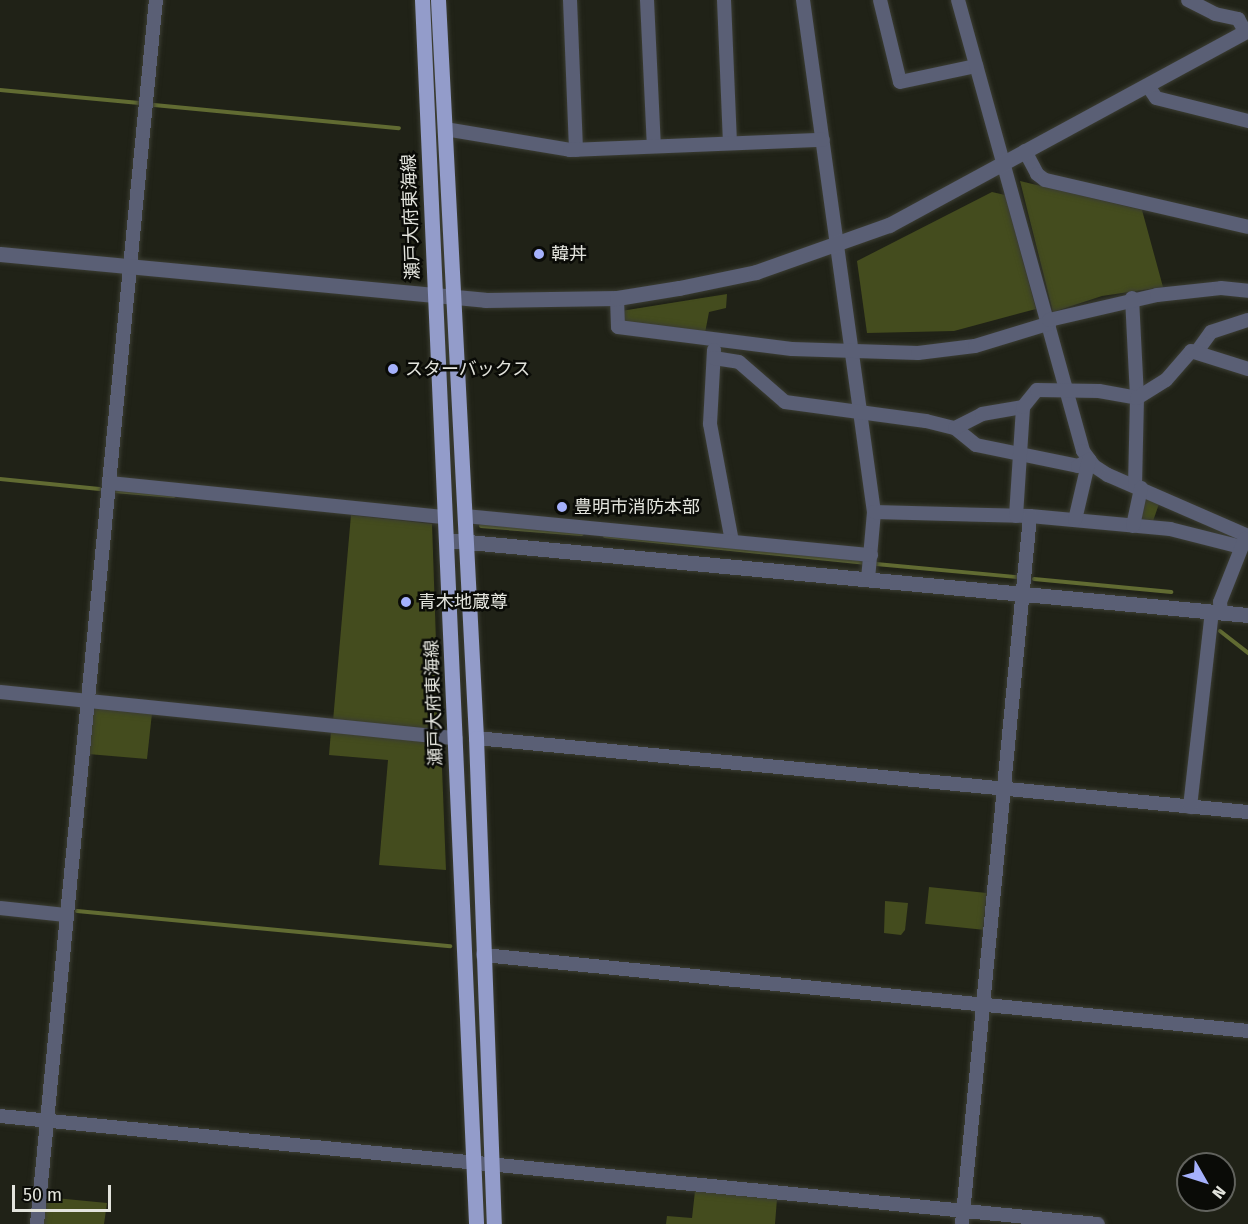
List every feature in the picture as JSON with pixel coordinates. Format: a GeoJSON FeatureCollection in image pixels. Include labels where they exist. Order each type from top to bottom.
{"type":"FeatureCollection","features":[{"type":"Feature","properties":{"kind":"main road","name":"瀬戸大府東海線"},"geometry":{"type":"LineString","coordinates":[[422,0],[433,296],[443,517],[447,540],[476,1224]]}},
{"type":"Feature","properties":{"kind":"main road","name":"瀬戸大府東海線"},"geometry":{"type":"LineString","coordinates":[[438,0],[476,738],[494,1224]]}},
{"type":"Feature","properties":{"kind":"street"},"geometry":{"type":"LineString","coordinates":[[37,1224],[156,0]]}},
{"type":"Feature","properties":{"kind":"street"},"geometry":{"type":"LineString","coordinates":[[570,0],[576,150]]}},
{"type":"Feature","properties":{"kind":"street"},"geometry":{"type":"LineString","coordinates":[[647,0],[654,146]]}},
{"type":"Feature","properties":{"kind":"street"},"geometry":{"type":"LineString","coordinates":[[724,0],[730,142]]}},
{"type":"Feature","properties":{"kind":"street"},"geometry":{"type":"LineString","coordinates":[[803,0],[874,512],[868,579]]}},
{"type":"Feature","properties":{"kind":"street"},"geometry":{"type":"LineString","coordinates":[[880,0],[900,82],[976,66]]}},
{"type":"Feature","properties":{"kind":"street"},"geometry":{"type":"LineString","coordinates":[[958,0],[1001,164],[1049,322],[1065,388],[1089,460],[1076,520]]}},
{"type":"Feature","properties":{"kind":"street"},"geometry":{"type":"LineString","coordinates":[[0,254],[433,296],[517,300],[617,298],[756,272],[836,246],[889,225],[1247,31],[1238,19],[1216,7],[1188,0]]}},
{"type":"Feature","properties":{"kind":"street"},"geometry":{"type":"LineString","coordinates":[[1148,86],[1156,98],[1248,121]]}},
{"type":"Feature","properties":{"kind":"street"},"geometry":{"type":"LineString","coordinates":[[445,129],[576,150],[823,140]]}},
{"type":"Feature","properties":{"kind":"street"},"geometry":{"type":"LineString","coordinates":[[1025,151],[1037,174],[1045,180],[1248,226]]}},
{"type":"Feature","properties":{"kind":"street"},"geometry":{"type":"LineString","coordinates":[[617,298],[618,327],[792,349],[918,353],[975,346],[1132,298],[1221,288],[1248,291]]}},
{"type":"Feature","properties":{"kind":"street"},"geometry":{"type":"LineString","coordinates":[[1132,298],[1137,398],[1138,487],[1133,526]]}},
{"type":"Feature","properties":{"kind":"street"},"geometry":{"type":"LineString","coordinates":[[1198,350],[1211,332],[1248,320]]}},
{"type":"Feature","properties":{"kind":"street"},"geometry":{"type":"LineString","coordinates":[[715,339],[710,424],[732,541]]}},
{"type":"Feature","properties":{"kind":"street"},"geometry":{"type":"LineString","coordinates":[[963,1217],[1022,592],[1023,516],[1018,454],[1023,407],[1037,390],[1065,388],[1137,398],[1166,380],[1191,351],[1198,350],[1248,369]]}},
{"type":"Feature","properties":{"kind":"street"},"geometry":{"type":"LineString","coordinates":[[714,358],[739,362],[785,402],[955,428],[976,445],[1078,466],[1089,460]]}},
{"type":"Feature","properties":{"kind":"street"},"geometry":{"type":"LineString","coordinates":[[955,428],[982,414],[1023,407]]}},
{"type":"Feature","properties":{"kind":"street"},"geometry":{"type":"LineString","coordinates":[[1089,460],[1108,475],[1246,538]]}},
{"type":"Feature","properties":{"kind":"street"},"geometry":{"type":"LineString","coordinates":[[109,483],[443,517]]}},
{"type":"Feature","properties":{"kind":"street"},"geometry":{"type":"LineString","coordinates":[[874,512],[1023,516],[1133,526],[1205,536],[1246,538]]}},
{"type":"Feature","properties":{"kind":"street"},"geometry":{"type":"LineString","coordinates":[[465,516],[871,555]]}},
{"type":"Feature","properties":{"kind":"street"},"geometry":{"type":"LineString","coordinates":[[593,552],[596,528]]}},
{"type":"Feature","properties":{"kind":"street"},"geometry":{"type":"LineString","coordinates":[[1190,807],[1217,612],[1246,538]]}},
{"type":"Feature","properties":{"kind":"street"},"geometry":{"type":"LineString","coordinates":[[447,540],[1022,592],[1248,615]]}},
{"type":"Feature","properties":{"kind":"street"},"geometry":{"type":"LineString","coordinates":[[0,692],[456,738]]}},
{"type":"Feature","properties":{"kind":"street"},"geometry":{"type":"LineString","coordinates":[[476,738],[1248,812]]}},
{"type":"Feature","properties":{"kind":"street"},"geometry":{"type":"LineString","coordinates":[[0,908],[66,915]]}},
{"type":"Feature","properties":{"kind":"street"},"geometry":{"type":"LineString","coordinates":[[483,955],[1248,1031]]}},
{"type":"Feature","properties":{"kind":"street"},"geometry":{"type":"LineString","coordinates":[[0,1116],[491,1163],[963,1217],[1098,1224]]}},
{"type":"Feature","properties":{"kind":"green space"},"geometry":{"type":"Polygon","coordinates":[[[1020,181],[1142,210],[1163,287],[1102,296],[1053,312],[1020,181]]]}},
{"type":"Feature","properties":{"kind":"green space"},"geometry":{"type":"Polygon","coordinates":[[[992,192],[1005,195],[1036,309],[954,331],[867,333],[857,261],[992,192]]]}},
{"type":"Feature","properties":{"kind":"green space"},"geometry":{"type":"Polygon","coordinates":[[[727,294],[726,308],[709,312],[705,333],[623,324],[621,311],[727,294]]]}},
{"type":"Feature","properties":{"kind":"green space"},"geometry":{"type":"Polygon","coordinates":[[[1142,494],[1160,501],[1152,524],[1136,523],[1142,494]]]}},
{"type":"Feature","properties":{"kind":"green space"},"geometry":{"type":"Polygon","coordinates":[[[351,515],[432,524],[439,730],[333,721],[351,515]]]}},
{"type":"Feature","properties":{"kind":"green space"},"geometry":{"type":"Polygon","coordinates":[[[98,707],[152,713],[147,759],[88,754],[93,711],[98,707]]]}},
{"type":"Feature","properties":{"kind":"green space"},"geometry":{"type":"Polygon","coordinates":[[[331,731],[441,742],[446,870],[379,865],[388,760],[329,755],[331,731]]]}},
{"type":"Feature","properties":{"kind":"green space"},"geometry":{"type":"Polygon","coordinates":[[[929,887],[987,893],[983,930],[925,924],[929,887]]]}},
{"type":"Feature","properties":{"kind":"green space"},"geometry":{"type":"Polygon","coordinates":[[[885,901],[908,903],[905,930],[901,935],[884,933],[885,901]]]}},
{"type":"Feature","properties":{"kind":"green space"},"geometry":{"type":"Polygon","coordinates":[[[695,1191],[777,1199],[775,1224],[666,1224],[667,1216],[692,1218],[695,1191]]]}},
{"type":"Feature","properties":{"kind":"green space"},"geometry":{"type":"Polygon","coordinates":[[[45,1197],[107,1203],[104,1224],[42,1224],[45,1197]]]}},
{"type":"Feature","properties":{"kind":"waterway"},"geometry":{"type":"LineString","coordinates":[[0,90],[139,103]]}},
{"type":"Feature","properties":{"kind":"waterway"},"geometry":{"type":"LineString","coordinates":[[154,105],[399,128]]}},
{"type":"Feature","properties":{"kind":"waterway"},"geometry":{"type":"LineString","coordinates":[[0,479],[99,489]]}},
{"type":"Feature","properties":{"kind":"waterway"},"geometry":{"type":"LineString","coordinates":[[115,491],[174,496]]}},
{"type":"Feature","properties":{"kind":"waterway"},"geometry":{"type":"LineString","coordinates":[[481,526],[582,534]]}},
{"type":"Feature","properties":{"kind":"waterway"},"geometry":{"type":"LineString","coordinates":[[605,536],[865,563]]}},
{"type":"Feature","properties":{"kind":"waterway"},"geometry":{"type":"LineString","coordinates":[[876,564],[1017,577]]}},
{"type":"Feature","properties":{"kind":"waterway"},"geometry":{"type":"LineString","coordinates":[[1034,579],[1171,592]]}},
{"type":"Feature","properties":{"kind":"waterway"},"geometry":{"type":"LineString","coordinates":[[1220,631],[1248,653]]}},
{"type":"Feature","properties":{"kind":"waterway"},"geometry":{"type":"LineString","coordinates":[[77,911],[450,946]]}},
{"type":"Feature","properties":{"kind":"place","name":"韓丼"},"geometry":{"type":"Point","coordinates":[539,254]}},
{"type":"Feature","properties":{"kind":"place","name":"スターバックス"},"geometry":{"type":"Point","coordinates":[393,369]}},
{"type":"Feature","properties":{"kind":"place","name":"豊明市消防本部"},"geometry":{"type":"Point","coordinates":[562,507]}},
{"type":"Feature","properties":{"kind":"place","name":"青木地蔵尊"},"geometry":{"type":"Point","coordinates":[406,602]}}]}
